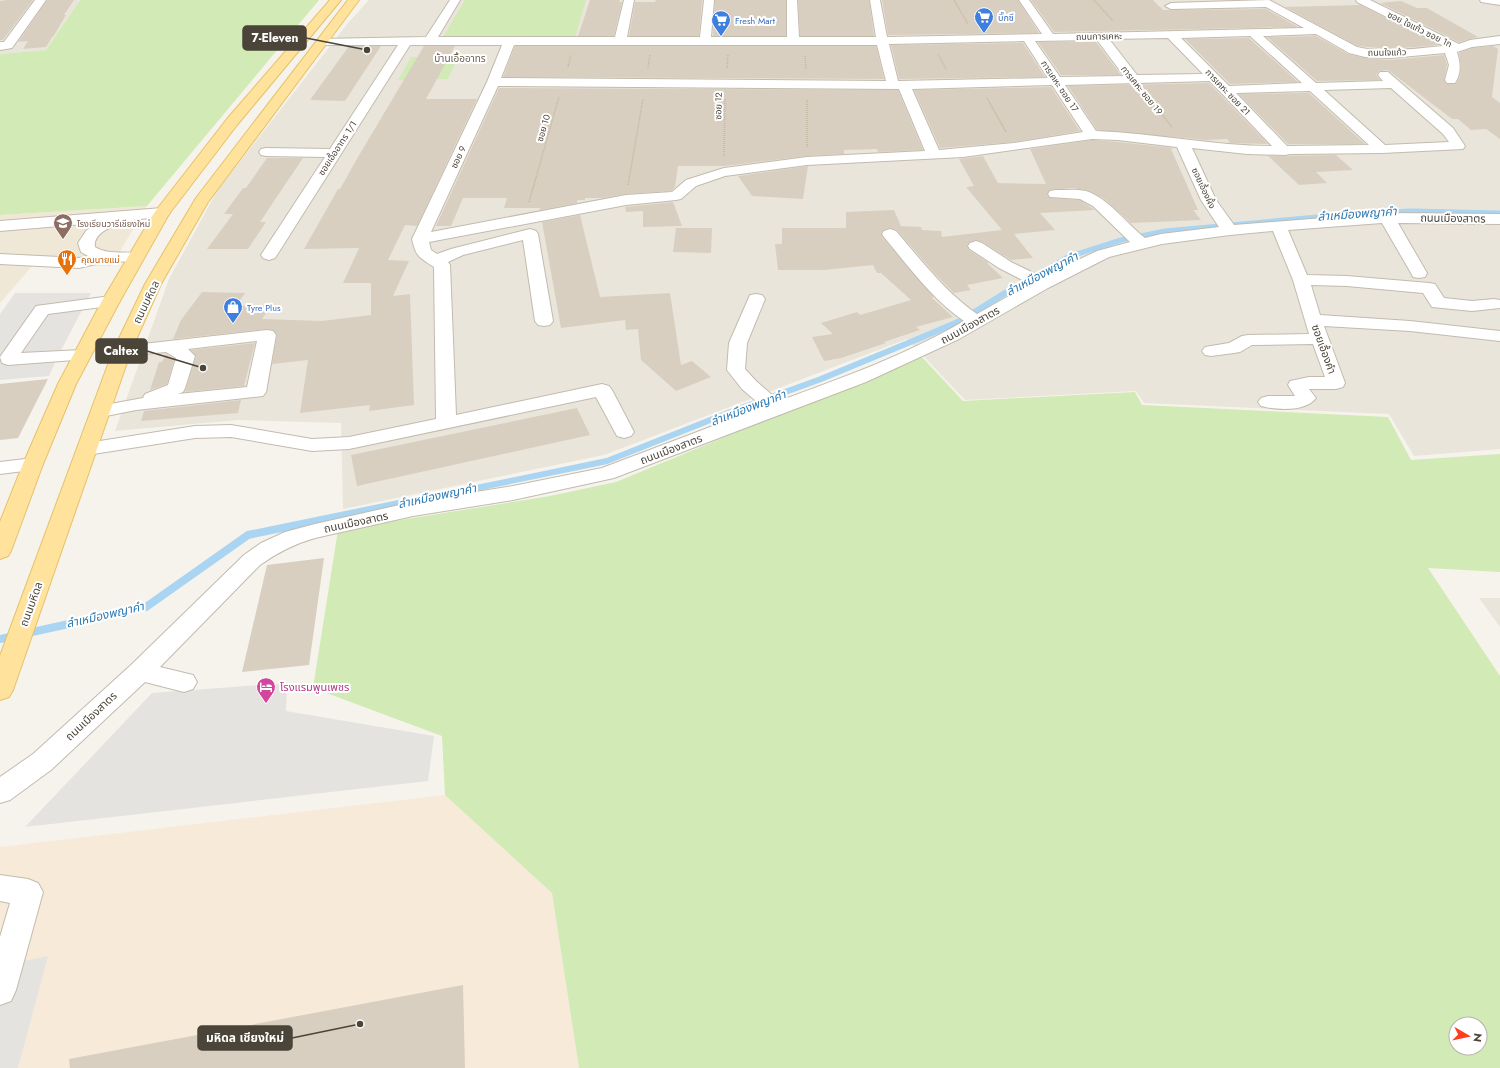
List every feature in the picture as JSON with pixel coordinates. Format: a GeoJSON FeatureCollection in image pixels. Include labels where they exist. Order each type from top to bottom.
{"type":"FeatureCollection","features":[{"type":"Feature","properties":{"kind":"main road"},"geometry":{"type":"LineString","coordinates":[[0,551],[33,464],[67,384],[111,301],[162,213],[232,122],[336,0]]}},
{"type":"Feature","properties":{"kind":"main road","name":"ถนนมหิดล"},"geometry":{"type":"LineString","coordinates":[[0,690],[122,351],[154,284],[201,201],[354,0]]}},
{"type":"Feature","properties":{"kind":"street"},"geometry":{"type":"LineString","coordinates":[[0,46],[8,45],[41,0]]}},
{"type":"Feature","properties":{"kind":"street"},"geometry":{"type":"LineString","coordinates":[[620,41],[630,0]]}},
{"type":"Feature","properties":{"kind":"street"},"geometry":{"type":"LineString","coordinates":[[705,41],[709,0]]}},
{"type":"Feature","properties":{"kind":"street"},"geometry":{"type":"LineString","coordinates":[[792,0],[794,41]]}},
{"type":"Feature","properties":{"kind":"street"},"geometry":{"type":"LineString","coordinates":[[875,0],[882,41],[898,85],[934,155]]}},
{"type":"Feature","properties":{"kind":"street"},"geometry":{"type":"LineString","coordinates":[[1024,0],[1050,37]]}},
{"type":"Feature","properties":{"kind":"street","name":"ซอย ใจแก้ว ซอย 1ก"},"geometry":{"type":"LineString","coordinates":[[1361,0],[1454,48]]}},
{"type":"Feature","properties":{"kind":"street"},"geometry":{"type":"LineString","coordinates":[[1485,0],[1500,2]]}},
{"type":"Feature","properties":{"kind":"street"},"geometry":{"type":"LineString","coordinates":[[1171,6],[1264,2]]}},
{"type":"Feature","properties":{"kind":"street","name":"ถนนใจแก้ว"},"geometry":{"type":"LineString","coordinates":[[1264,2],[1317,31],[1360,52],[1390,54],[1454,48],[1500,40]]}},
{"type":"Feature","properties":{"kind":"street"},"geometry":{"type":"LineString","coordinates":[[430,41],[453,3]]}},
{"type":"Feature","properties":{"kind":"street","name":"ถนนการเคหะ"},"geometry":{"type":"LineString","coordinates":[[323,41],[882,41],[1317,31]]}},
{"type":"Feature","properties":{"kind":"street"},"geometry":{"type":"LineString","coordinates":[[1252,32],[1382,149]]}},
{"type":"Feature","properties":{"kind":"street","name":"การเคหะ ซอย 21"},"geometry":{"type":"LineString","coordinates":[[1171,34],[1285,150]]}},
{"type":"Feature","properties":{"kind":"street","name":"การเคหะ ซอย 19"},"geometry":{"type":"LineString","coordinates":[[1100,36],[1133,79]]}},
{"type":"Feature","properties":{"kind":"street","name":"การเคหะ ซอย 17"},"geometry":{"type":"LineString","coordinates":[[1027,38],[1092,135]]}},
{"type":"Feature","properties":{"kind":"street","name":"ซอยเอื้ออาทร 1/1"},"geometry":{"type":"LineString","coordinates":[[269,255],[406,41]]}},
{"type":"Feature","properties":{"kind":"street","name":"ซอย 9"},"geometry":{"type":"LineString","coordinates":[[420,239],[493,82],[509,41]]}},
{"type":"Feature","properties":{"kind":"street"},"geometry":{"type":"LineString","coordinates":[[1451,80],[1455,65],[1454,48]]}},
{"type":"Feature","properties":{"kind":"street"},"geometry":{"type":"LineString","coordinates":[[439,263],[423,252],[420,239],[626,200],[676,196],[691,183],[724,172],[807,161],[934,155],[1014,147],[1070,137],[1092,135],[1131,137],[1247,150],[1382,149],[1458,146],[1448,132],[1361,57],[1360,52]]}},
{"type":"Feature","properties":{"kind":"street"},"geometry":{"type":"LineString","coordinates":[[493,82],[898,85],[1213,77]]}},
{"type":"Feature","properties":{"kind":"street"},"geometry":{"type":"LineString","coordinates":[[1226,90],[1394,84]]}},
{"type":"Feature","properties":{"kind":"street","name":"ซอยเอื้องผื้ง"},"geometry":{"type":"LineString","coordinates":[[1183,144],[1209,203],[1225,225]]}},
{"type":"Feature","properties":{"kind":"street"},"geometry":{"type":"LineString","coordinates":[[266,152],[334,153]]}},
{"type":"Feature","properties":{"kind":"street"},"geometry":{"type":"LineString","coordinates":[[1055,194],[1083,195],[1098,203],[1135,238]]}},
{"type":"Feature","properties":{"kind":"street"},"geometry":{"type":"LineString","coordinates":[[0,226],[123,217],[145,213],[162,213]]}},
{"type":"Feature","properties":{"kind":"street"},"geometry":{"type":"LineString","coordinates":[[123,217],[80,237],[87,249],[99,254],[136,257]]}},
{"type":"Feature","properties":{"kind":"street"},"geometry":{"type":"LineString","coordinates":[[1387,218],[1419,274]]}},
{"type":"Feature","properties":{"kind":"street","name":"ถนนเมืองสาตร"},"geometry":{"type":"LineString","coordinates":[[0,792],[42,762],[140,672],[252,560],[269,548],[293,537],[413,509],[513,493],[607,473],[772,405],[859,378],[953,335],[969,317],[1039,282],[1103,254],[1135,238],[1161,239],[1225,225],[1279,227],[1387,218],[1500,219]]}},
{"type":"Feature","properties":{"kind":"street"},"geometry":{"type":"LineString","coordinates":[[523,219],[530,234],[544,321]]}},
{"type":"Feature","properties":{"kind":"street","name":"ซอยเอื้องคำ"},"geometry":{"type":"LineString","coordinates":[[1268,402],[1298,402],[1306,398],[1297,385],[1309,383],[1336,383],[1313,320],[1301,280],[1279,227]]}},
{"type":"Feature","properties":{"kind":"street"},"geometry":{"type":"LineString","coordinates":[[439,263],[457,252],[530,234]]}},
{"type":"Feature","properties":{"kind":"street"},"geometry":{"type":"LineString","coordinates":[[890,234],[932,284],[969,317]]}},
{"type":"Feature","properties":{"kind":"street"},"geometry":{"type":"LineString","coordinates":[[0,240],[48,237]]}},
{"type":"Feature","properties":{"kind":"street"},"geometry":{"type":"LineString","coordinates":[[976,246],[1005,265],[1039,282]]}},
{"type":"Feature","properties":{"kind":"street"},"geometry":{"type":"LineString","coordinates":[[0,259],[79,263],[109,256]]}},
{"type":"Feature","properties":{"kind":"street"},"geometry":{"type":"LineString","coordinates":[[439,263],[446,423]]}},
{"type":"Feature","properties":{"kind":"street"},"geometry":{"type":"LineString","coordinates":[[1301,280],[1348,281],[1429,288],[1438,303],[1472,306],[1494,304]]}},
{"type":"Feature","properties":{"kind":"street"},"geometry":{"type":"LineString","coordinates":[[756,299],[738,343],[736,370],[749,386],[772,405]]}},
{"type":"Feature","properties":{"kind":"street"},"geometry":{"type":"LineString","coordinates":[[4,358],[42,310],[111,301]]}},
{"type":"Feature","properties":{"kind":"street"},"geometry":{"type":"LineString","coordinates":[[1313,320],[1410,326],[1500,336]]}},
{"type":"Feature","properties":{"kind":"street"},"geometry":{"type":"LineString","coordinates":[[101,411],[136,404],[256,392],[268,335],[122,351]]}},
{"type":"Feature","properties":{"kind":"street"},"geometry":{"type":"LineString","coordinates":[[1212,350],[1234,348],[1248,340],[1321,339]]}},
{"type":"Feature","properties":{"kind":"street"},"geometry":{"type":"LineString","coordinates":[[136,404],[176,388],[186,356],[170,346]]}},
{"type":"Feature","properties":{"kind":"street"},"geometry":{"type":"LineString","coordinates":[[4,358],[82,354]]}},
{"type":"Feature","properties":{"kind":"street"},"geometry":{"type":"LineString","coordinates":[[87,449],[196,432],[231,431],[312,445],[349,443],[602,390],[624,432]]}},
{"type":"Feature","properties":{"kind":"street"},"geometry":{"type":"LineString","coordinates":[[0,468],[33,464]]}},
{"type":"Feature","properties":{"kind":"street"},"geometry":{"type":"LineString","coordinates":[[140,672],[184,682]]}},
{"type":"Feature","properties":{"kind":"street"},"geometry":{"type":"LineString","coordinates":[[0,888],[28,892],[0,990]]}},
{"type":"Feature","properties":{"kind":"path"},"geometry":{"type":"LineString","coordinates":[[954,0],[976,39]]}},
{"type":"Feature","properties":{"kind":"path"},"geometry":{"type":"LineString","coordinates":[[1094,0],[1126,35]]}},
{"type":"Feature","properties":{"kind":"path"},"geometry":{"type":"LineString","coordinates":[[931,40],[954,84]]}},
{"type":"Feature","properties":{"kind":"path","name":"ซอย 10"},"geometry":{"type":"LineString","coordinates":[[523,219],[576,41]]}},
{"type":"Feature","properties":{"kind":"path"},"geometry":{"type":"LineString","coordinates":[[626,200],[652,41]]}},
{"type":"Feature","properties":{"kind":"path","name":"ซอย 12"},"geometry":{"type":"LineString","coordinates":[[724,172],[725,84],[730,41]]}},
{"type":"Feature","properties":{"kind":"path","name":"การเคหะ ซอย 19"},"geometry":{"type":"LineString","coordinates":[[1133,79],[1182,138],[1183,144]]}},
{"type":"Feature","properties":{"kind":"path"},"geometry":{"type":"LineString","coordinates":[[978,84],[1014,147]]}},
{"type":"Feature","properties":{"kind":"shaded area"},"geometry":{"type":"Polygon","coordinates":[[[0,0],[80,0],[46,50],[0,54],[0,0]]]}},
{"type":"Feature","properties":{"kind":"shaded area"},"geometry":{"type":"Polygon","coordinates":[[[369,0],[1500,0],[1500,449],[1414,456],[1389,414],[1144,403],[1136,391],[965,400],[907,339],[604,455],[343,509],[341,423],[238,420],[115,431],[169,279],[217,191],[348,23],[369,0]]]}},
{"type":"Feature","properties":{"kind":"shaded area","name":"โรงเรียนวารีเชียงใหม่"},"geometry":{"type":"Polygon","coordinates":[[[147,206],[111,266],[33,265],[0,303],[0,215],[147,206]]]}},
{"type":"Feature","properties":{"kind":"shaded area"},"geometry":{"type":"Polygon","coordinates":[[[15,293],[91,293],[49,376],[0,380],[0,314],[15,293]]]}},
{"type":"Feature","properties":{"kind":"shaded area"},"geometry":{"type":"Polygon","coordinates":[[[1479,598],[1500,598],[1500,627],[1479,598]]]}},
{"type":"Feature","properties":{"kind":"shaded area"},"geometry":{"type":"Polygon","coordinates":[[[287,683],[286,711],[434,736],[428,781],[25,827],[152,693],[287,683]]]}},
{"type":"Feature","properties":{"kind":"shaded area"},"geometry":{"type":"Polygon","coordinates":[[[445,795],[552,893],[579,1068],[0,1068],[0,847],[445,795]]]}},
{"type":"Feature","properties":{"kind":"shaded area"},"geometry":{"type":"Polygon","coordinates":[[[48,956],[18,1068],[0,1068],[0,966],[48,956]]]}},
{"type":"Feature","properties":{"kind":"green space"},"geometry":{"type":"Polygon","coordinates":[[[80,0],[319,0],[147,206],[0,215],[0,54],[46,50],[80,0]]]}},
{"type":"Feature","properties":{"kind":"green space"},"geometry":{"type":"Polygon","coordinates":[[[465,0],[586,0],[575,38],[443,37],[465,0]]]}},
{"type":"Feature","properties":{"kind":"green space"},"geometry":{"type":"Polygon","coordinates":[[[411,57],[458,57],[448,79],[398,80],[411,57]]]}},
{"type":"Feature","properties":{"kind":"green space"},"geometry":{"type":"Polygon","coordinates":[[[921,356],[963,401],[1135,392],[1142,405],[1388,417],[1411,460],[1500,454],[1500,572],[1428,568],[1500,676],[1500,1068],[579,1068],[552,893],[445,795],[442,736],[313,688],[338,530],[550,496],[616,482],[921,356]]]}},
{"type":"Feature","properties":{"kind":"building"},"geometry":{"type":"Polygon","coordinates":[[[33,0],[3,40],[0,40],[0,1],[33,0]]]}},
{"type":"Feature","properties":{"kind":"building"},"geometry":{"type":"Polygon","coordinates":[[[47,0],[74,0],[46,47],[23,49],[28,41],[18,42],[47,0]]]}},
{"type":"Feature","properties":{"kind":"building"},"geometry":{"type":"Polygon","coordinates":[[[590,0],[620,0],[619,2],[622,2],[614,36],[578,36],[590,0]]]}},
{"type":"Feature","properties":{"kind":"building"},"geometry":{"type":"Polygon","coordinates":[[[656,0],[702,0],[699,36],[629,36],[635,2],[655,2],[656,0]]]}},
{"type":"Feature","properties":{"kind":"building"},"geometry":{"type":"Polygon","coordinates":[[[715,0],[786,0],[786,36],[713,36],[715,0]]]}},
{"type":"Feature","properties":{"kind":"building"},"geometry":{"type":"Polygon","coordinates":[[[798,0],[869,0],[874,36],[800,36],[798,0]]]}},
{"type":"Feature","properties":{"kind":"building"},"geometry":{"type":"Polygon","coordinates":[[[882,0],[1018,0],[1039,33],[888,35],[882,0]]]}},
{"type":"Feature","properties":{"kind":"building"},"geometry":{"type":"Polygon","coordinates":[[[1031,0],[1153,0],[1163,10],[1266,9],[1298,27],[1054,32],[1031,0]]]}},
{"type":"Feature","properties":{"kind":"building"},"geometry":{"type":"Polygon","coordinates":[[[1401,1],[1417,8],[1427,8],[1478,37],[1459,42],[1380,3],[1401,1]]]}},
{"type":"Feature","properties":{"kind":"building"},"geometry":{"type":"Polygon","coordinates":[[[1360,5],[1439,45],[1389,49],[1358,46],[1285,7],[1360,5]]]}},
{"type":"Feature","properties":{"kind":"building"},"geometry":{"type":"Polygon","coordinates":[[[1316,36],[1348,54],[1365,58],[1390,60],[1444,55],[1447,65],[1444,80],[1447,84],[1456,84],[1460,76],[1461,67],[1459,53],[1472,48],[1493,46],[1498,49],[1492,97],[1500,103],[1500,139],[1486,129],[1471,130],[1458,119],[1452,119],[1388,70],[1379,71],[1376,75],[1380,80],[1317,81],[1267,37],[1316,36]]]}},
{"type":"Feature","properties":{"kind":"building"},"geometry":{"type":"Polygon","coordinates":[[[1249,38],[1298,82],[1230,84],[1185,39],[1249,38]]]}},
{"type":"Feature","properties":{"kind":"building"},"geometry":{"type":"Polygon","coordinates":[[[1038,42],[1096,42],[1121,75],[1061,75],[1038,42]]]}},
{"type":"Feature","properties":{"kind":"building"},"geometry":{"type":"Polygon","coordinates":[[[1023,43],[1045,77],[899,79],[891,45],[1023,43]]]}},
{"type":"Feature","properties":{"kind":"building"},"geometry":{"type":"Polygon","coordinates":[[[349,46],[381,46],[345,101],[310,100],[349,46]]]}},
{"type":"Feature","properties":{"kind":"building"},"geometry":{"type":"Polygon","coordinates":[[[424,46],[455,46],[426,99],[477,99],[417,226],[405,225],[388,260],[409,261],[393,296],[410,294],[414,405],[369,411],[370,405],[300,413],[308,360],[272,364],[277,335],[273,330],[267,329],[173,339],[181,320],[202,292],[245,293],[236,306],[271,306],[262,319],[322,321],[371,315],[371,283],[343,283],[359,248],[304,249],[338,189],[340,189],[424,46]]]}},
{"type":"Feature","properties":{"kind":"building"},"geometry":{"type":"Polygon","coordinates":[[[515,46],[876,46],[884,79],[503,77],[515,46]]]}},
{"type":"Feature","properties":{"kind":"building"},"geometry":{"type":"Polygon","coordinates":[[[1209,83],[1268,144],[1230,143],[1227,139],[1206,140],[1097,130],[1068,86],[1209,83]]]}},
{"type":"Feature","properties":{"kind":"building"},"geometry":{"type":"Polygon","coordinates":[[[1051,87],[1080,131],[1014,142],[940,148],[914,90],[1051,87]]]}},
{"type":"Feature","properties":{"kind":"building"},"geometry":{"type":"Polygon","coordinates":[[[499,88],[898,90],[923,150],[878,152],[877,149],[844,150],[844,154],[807,156],[724,166],[678,166],[675,187],[671,191],[626,194],[603,198],[585,198],[585,200],[577,200],[577,203],[540,210],[540,208],[504,208],[507,198],[463,198],[451,226],[436,226],[499,88]]]}},
{"type":"Feature","properties":{"kind":"building"},"geometry":{"type":"Polygon","coordinates":[[[1309,93],[1365,144],[1288,144],[1239,94],[1309,93]]]}},
{"type":"Feature","properties":{"kind":"building"},"geometry":{"type":"Polygon","coordinates":[[[1092,140],[1174,148],[1171,149],[1198,210],[1193,210],[1201,220],[1131,223],[1103,198],[1087,190],[1071,188],[1050,190],[1047,195],[1050,198],[1080,200],[1095,210],[1040,213],[1055,230],[1014,234],[1033,258],[1011,260],[982,242],[976,240],[970,242],[967,245],[969,250],[989,263],[987,263],[1003,278],[967,285],[971,290],[954,293],[935,274],[897,230],[890,228],[884,230],[881,233],[883,238],[934,297],[932,298],[953,317],[916,327],[920,330],[884,342],[886,343],[841,358],[824,361],[812,337],[833,334],[821,323],[857,312],[860,315],[911,300],[881,273],[877,273],[873,265],[824,270],[778,270],[775,244],[782,244],[782,228],[846,228],[846,212],[894,210],[901,226],[921,227],[922,230],[941,231],[942,237],[1002,230],[966,187],[974,186],[959,159],[983,156],[998,183],[1046,184],[1030,149],[1092,140]]]}},
{"type":"Feature","properties":{"kind":"building"},"geometry":{"type":"Polygon","coordinates":[[[1336,155],[1353,170],[1316,172],[1327,183],[1299,185],[1268,156],[1336,155]]]}},
{"type":"Feature","properties":{"kind":"building"},"geometry":{"type":"Polygon","coordinates":[[[267,158],[303,158],[260,222],[266,222],[248,249],[207,249],[233,214],[224,214],[243,188],[246,188],[267,158]]]}},
{"type":"Feature","properties":{"kind":"building"},"geometry":{"type":"Polygon","coordinates":[[[808,166],[803,199],[752,196],[738,176],[808,166]]]}},
{"type":"Feature","properties":{"kind":"building"},"geometry":{"type":"Polygon","coordinates":[[[673,202],[682,226],[643,227],[643,211],[626,212],[625,207],[673,202]]]}},
{"type":"Feature","properties":{"kind":"building"},"geometry":{"type":"Polygon","coordinates":[[[580,215],[600,297],[670,293],[681,365],[692,361],[711,377],[676,391],[641,360],[638,329],[626,330],[625,320],[561,328],[542,222],[580,215]]]}},
{"type":"Feature","properties":{"kind":"building"},"geometry":{"type":"Polygon","coordinates":[[[676,228],[712,228],[711,253],[673,252],[676,228]]]}},
{"type":"Feature","properties":{"kind":"building"},"geometry":{"type":"Polygon","coordinates":[[[255,343],[244,386],[185,392],[196,356],[191,350],[255,343]]]}},
{"type":"Feature","properties":{"kind":"building"},"geometry":{"type":"Polygon","coordinates":[[[166,354],[174,359],[167,384],[150,390],[159,362],[162,362],[166,354]]]}},
{"type":"Feature","properties":{"kind":"building"},"geometry":{"type":"Polygon","coordinates":[[[48,379],[18,438],[0,440],[0,384],[48,379]]]}},
{"type":"Feature","properties":{"kind":"building"},"geometry":{"type":"Polygon","coordinates":[[[241,400],[238,413],[141,421],[144,411],[241,400]]]}},
{"type":"Feature","properties":{"kind":"building"},"geometry":{"type":"Polygon","coordinates":[[[577,408],[590,435],[357,486],[351,455],[577,408]]]}},
{"type":"Feature","properties":{"kind":"building"},"geometry":{"type":"Polygon","coordinates":[[[324,558],[309,665],[242,672],[267,565],[324,558]]]}},
{"type":"Feature","properties":{"kind":"building"},"geometry":{"type":"Polygon","coordinates":[[[463,985],[465,1068],[70,1068],[69,1059],[463,985]]]}},
{"type":"Feature","properties":{"kind":"waterway","name":"ลำเหมืองพญาคำ"},"geometry":{"type":"LineString","coordinates":[[1004,294],[1068,257],[1121,240],[1165,231],[1361,213],[1412,211],[1500,213]]}},
{"type":"Feature","properties":{"kind":"waterway","name":"ลำเหมืองพญาคำ"},"geometry":{"type":"LineString","coordinates":[[433,497],[607,461],[733,411],[821,379],[925,336],[960,321],[1005,293]]}},
{"type":"Feature","properties":{"kind":"waterway","name":"ลำเหมืองพญาคำ"},"geometry":{"type":"LineString","coordinates":[[0,639],[146,607],[248,535],[438,496]]}},
{"type":"Feature","properties":{"kind":"place","name":"บิ๊กซี"},"geometry":{"type":"Point","coordinates":[984,34]}},
{"type":"Feature","properties":{"kind":"place","name":"Fresh Mart"},"geometry":{"type":"Point","coordinates":[721,37]}},
{"type":"Feature","properties":{"kind":"place","name":"7-Eleven"},"geometry":{"type":"Point","coordinates":[367,50]}},
{"type":"Feature","properties":{"kind":"place","name":"โรงเรียนวารีเชียงใหม่"},"geometry":{"type":"Point","coordinates":[63,240]}},
{"type":"Feature","properties":{"kind":"place","name":"คุณนายแม่"},"geometry":{"type":"Point","coordinates":[67,276]}},
{"type":"Feature","properties":{"kind":"place","name":"Tyre Plus"},"geometry":{"type":"Point","coordinates":[233,324]}},
{"type":"Feature","properties":{"kind":"place","name":"Caltex"},"geometry":{"type":"Point","coordinates":[203,368]}},
{"type":"Feature","properties":{"kind":"place","name":"โรงแรมพูนเพชร"},"geometry":{"type":"Point","coordinates":[266,704]}},
{"type":"Feature","properties":{"kind":"place","name":"มหิดล เชียงใหม่"},"geometry":{"type":"Point","coordinates":[360,1024]}},
{"type":"Feature","properties":{"kind":"district","name":"บ้านเอื้ออาทร"},"geometry":{"type":"Point","coordinates":[460,58]}}]}
